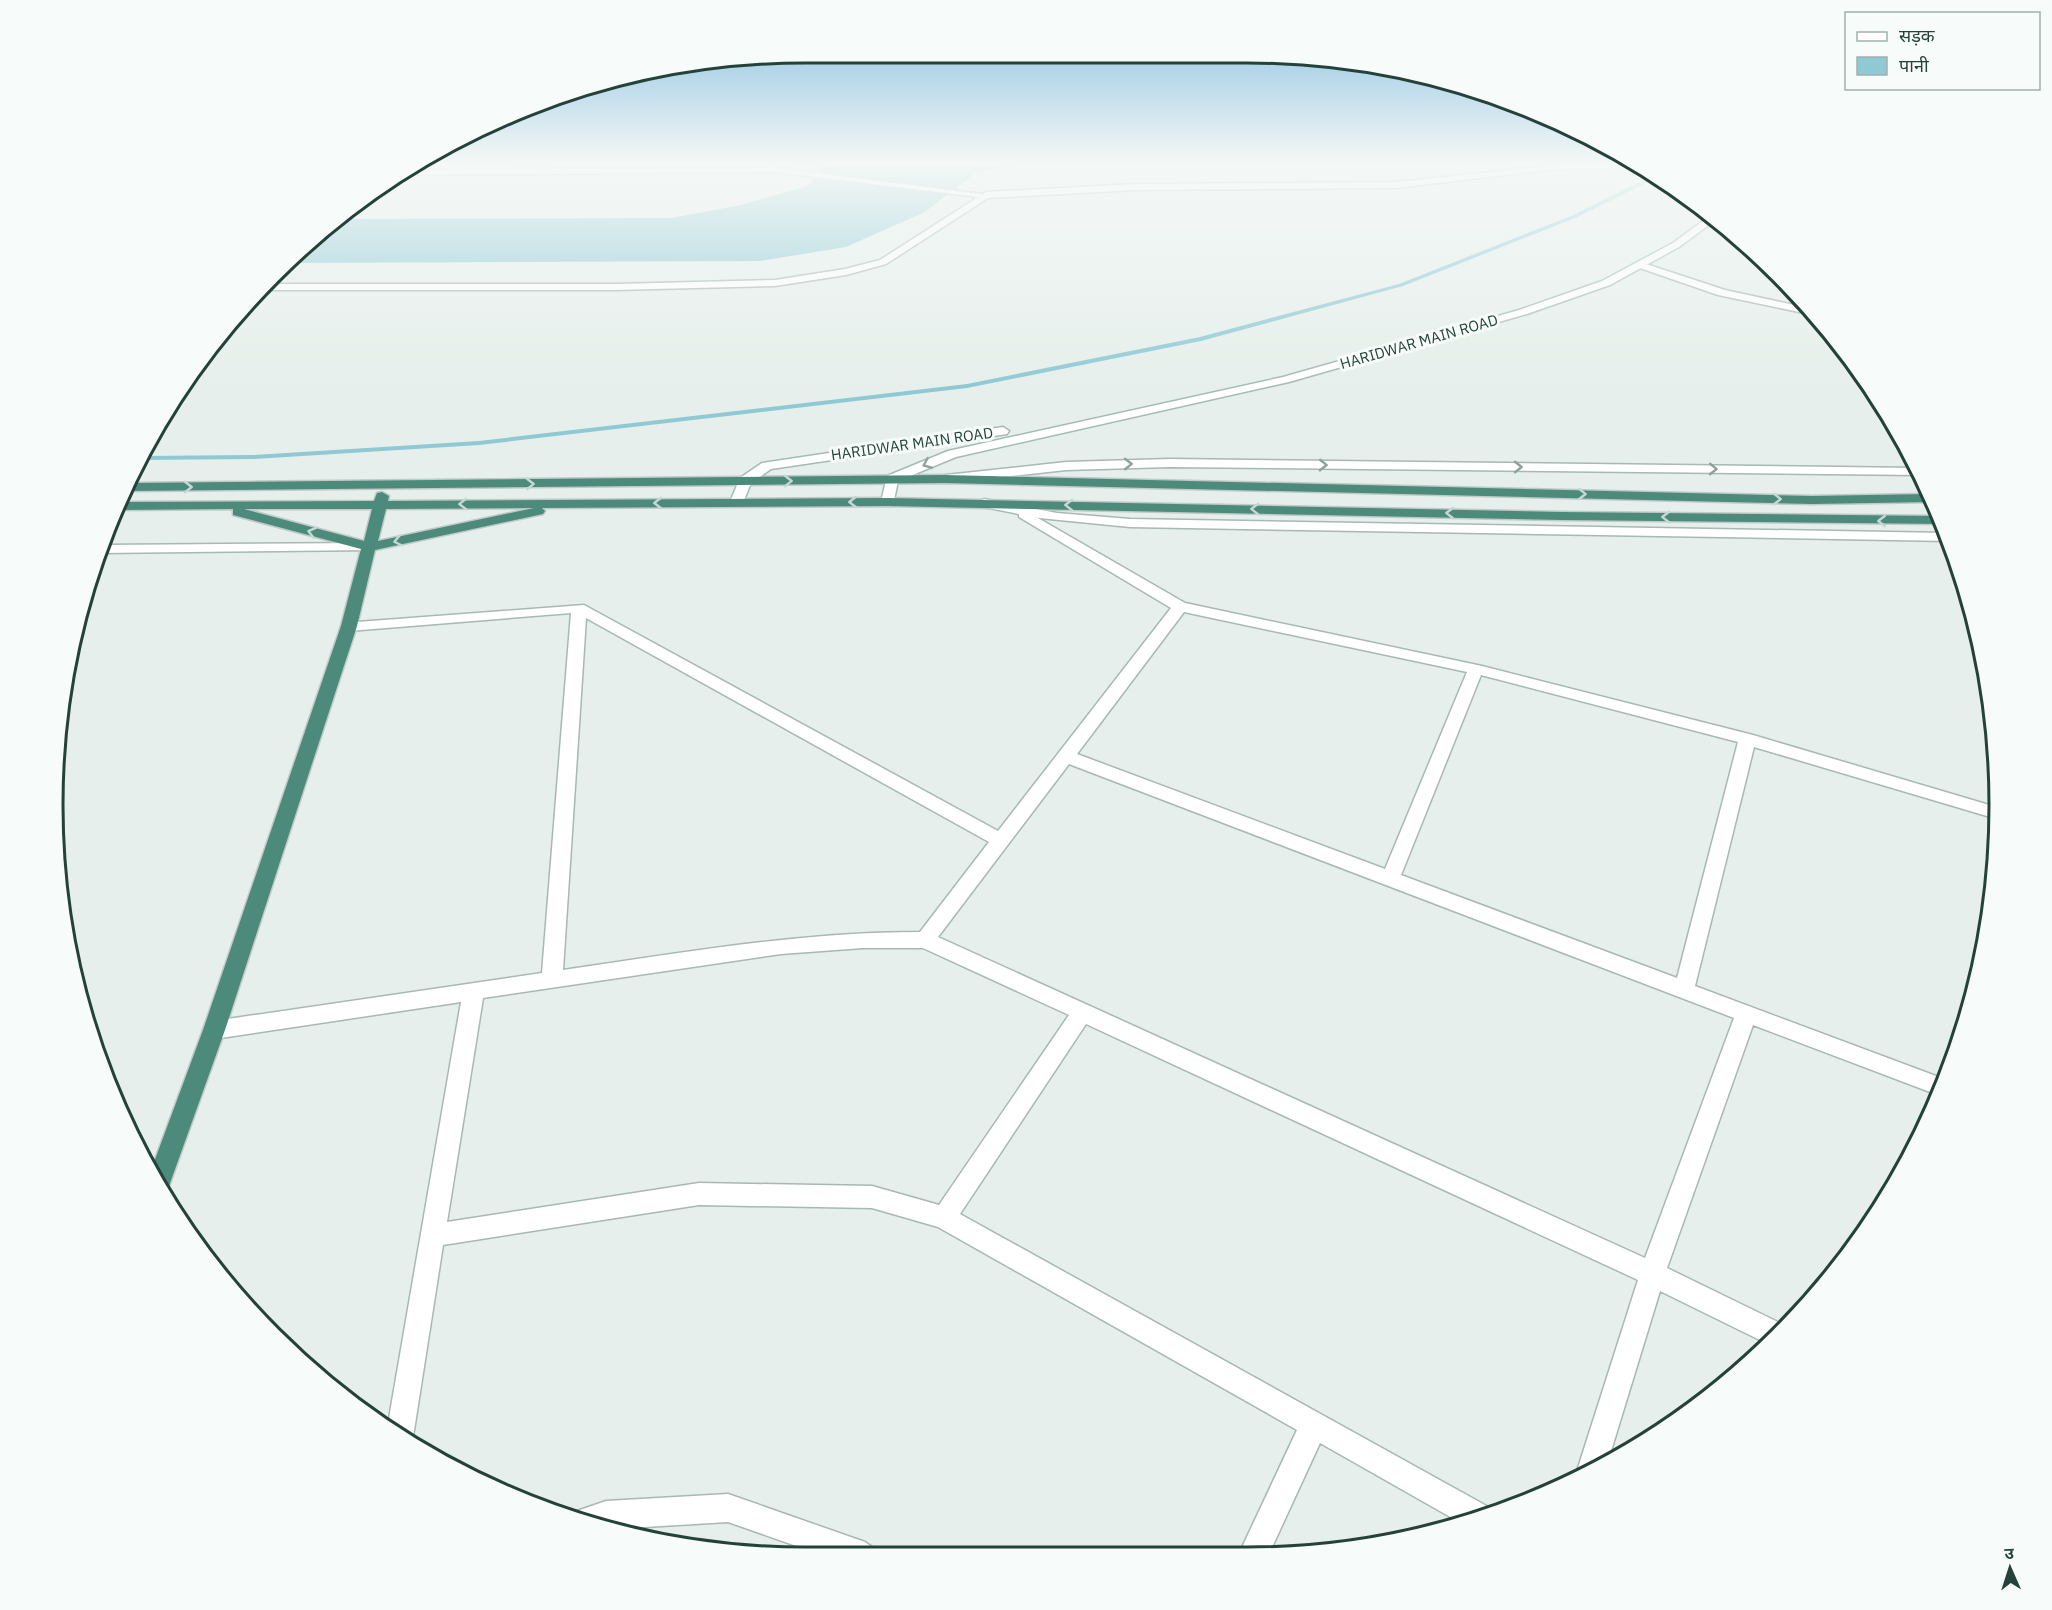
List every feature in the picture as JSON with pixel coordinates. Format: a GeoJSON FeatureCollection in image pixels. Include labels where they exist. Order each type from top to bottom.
{"type":"FeatureCollection","features":[{"type":"Feature","properties":{"kind":"highway"},"geometry":{"type":"LineString","coordinates":[[135,487],[892,479],[1125,482],[1812,500],[1922,498]]}},
{"type":"Feature","properties":{"kind":"highway"},"geometry":{"type":"LineString","coordinates":[[161,1174],[214,1030],[349,626],[385,486]]}},
{"type":"Feature","properties":{"kind":"highway"},"geometry":{"type":"LineString","coordinates":[[126,506],[888,502],[1932,520]]}},
{"type":"Feature","properties":{"kind":"highway"},"geometry":{"type":"LineString","coordinates":[[213,506],[369,547],[578,503]]}},
{"type":"Feature","properties":{"kind":"street"},"geometry":{"type":"LineString","coordinates":[[274,287],[616,288],[775,282],[846,272],[883,262],[920,238]]}},
{"type":"Feature","properties":{"kind":"street","name":"HARIDWAR MAIN ROAD"},"geometry":{"type":"LineString","coordinates":[[892,479],[952,453],[1106,417],[1285,380],[1523,312],[1606,283],[1685,238]]}},
{"type":"Feature","properties":{"kind":"street"},"geometry":{"type":"LineString","coordinates":[[1640,265],[1722,293],[1799,309]]}},
{"type":"Feature","properties":{"kind":"street","name":"HARIDWAR MAIN ROAD"},"geometry":{"type":"LineString","coordinates":[[745,481],[767,466],[923,441],[1106,417]]}},
{"type":"Feature","properties":{"kind":"street"},"geometry":{"type":"LineString","coordinates":[[945,480],[1066,466],[1170,463],[1909,471]]}},
{"type":"Feature","properties":{"kind":"street"},"geometry":{"type":"LineString","coordinates":[[888,502],[892,479]]}},
{"type":"Feature","properties":{"kind":"street"},"geometry":{"type":"LineString","coordinates":[[737,502],[745,481]]}},
{"type":"Feature","properties":{"kind":"street"},"geometry":{"type":"LineString","coordinates":[[984,503],[1024,514],[1130,524],[1939,537]]}},
{"type":"Feature","properties":{"kind":"street"},"geometry":{"type":"LineString","coordinates":[[1024,514],[1180,607],[1476,669],[1747,740],[1989,811]]}},
{"type":"Feature","properties":{"kind":"street"},"geometry":{"type":"LineString","coordinates":[[108,549],[369,547]]}},
{"type":"Feature","properties":{"kind":"street"},"geometry":{"type":"LineString","coordinates":[[925,940],[1180,607]]}},
{"type":"Feature","properties":{"kind":"street"},"geometry":{"type":"LineString","coordinates":[[552,981],[579,608]]}},
{"type":"Feature","properties":{"kind":"street"},"geometry":{"type":"LineString","coordinates":[[349,626],[579,608],[1000,840]]}},
{"type":"Feature","properties":{"kind":"street"},"geometry":{"type":"LineString","coordinates":[[1390,879],[1476,669]]}},
{"type":"Feature","properties":{"kind":"street"},"geometry":{"type":"LineString","coordinates":[[1684,990],[1747,740]]}},
{"type":"Feature","properties":{"kind":"street"},"geometry":{"type":"LineString","coordinates":[[1065,756],[1934,1085]]}},
{"type":"Feature","properties":{"kind":"street"},"geometry":{"type":"LineString","coordinates":[[214,1030],[781,946],[863,940],[925,940],[1652,1274],[1770,1332]]}},
{"type":"Feature","properties":{"kind":"street"},"geometry":{"type":"LineString","coordinates":[[401,1427],[473,993]]}},
{"type":"Feature","properties":{"kind":"street"},"geometry":{"type":"LineString","coordinates":[[944,1218],[1082,1012]]}},
{"type":"Feature","properties":{"kind":"street"},"geometry":{"type":"LineString","coordinates":[[1594,1460],[1652,1274],[1746,1014]]}},
{"type":"Feature","properties":{"kind":"street"},"geometry":{"type":"LineString","coordinates":[[434,1234],[699,1194],[873,1197],[944,1218],[1471,1513]]}},
{"type":"Feature","properties":{"kind":"street"},"geometry":{"type":"LineString","coordinates":[[1257,1547],[1314,1425]]}},
{"type":"Feature","properties":{"kind":"street"},"geometry":{"type":"LineString","coordinates":[[598,1518],[606,1515],[728,1508],[841,1547]]}},
{"type":"Feature","properties":{"kind":"water"},"geometry":{"type":"Polygon","coordinates":[[[327,238],[866,238],[846,247],[760,261],[299,263],[327,238]]]}},
{"type":"Feature","properties":{"kind":"waterway"},"geometry":{"type":"LineString","coordinates":[[150,458],[254,457],[479,443],[967,386],[1201,339],[1401,285],[1520,238]]}}]}
